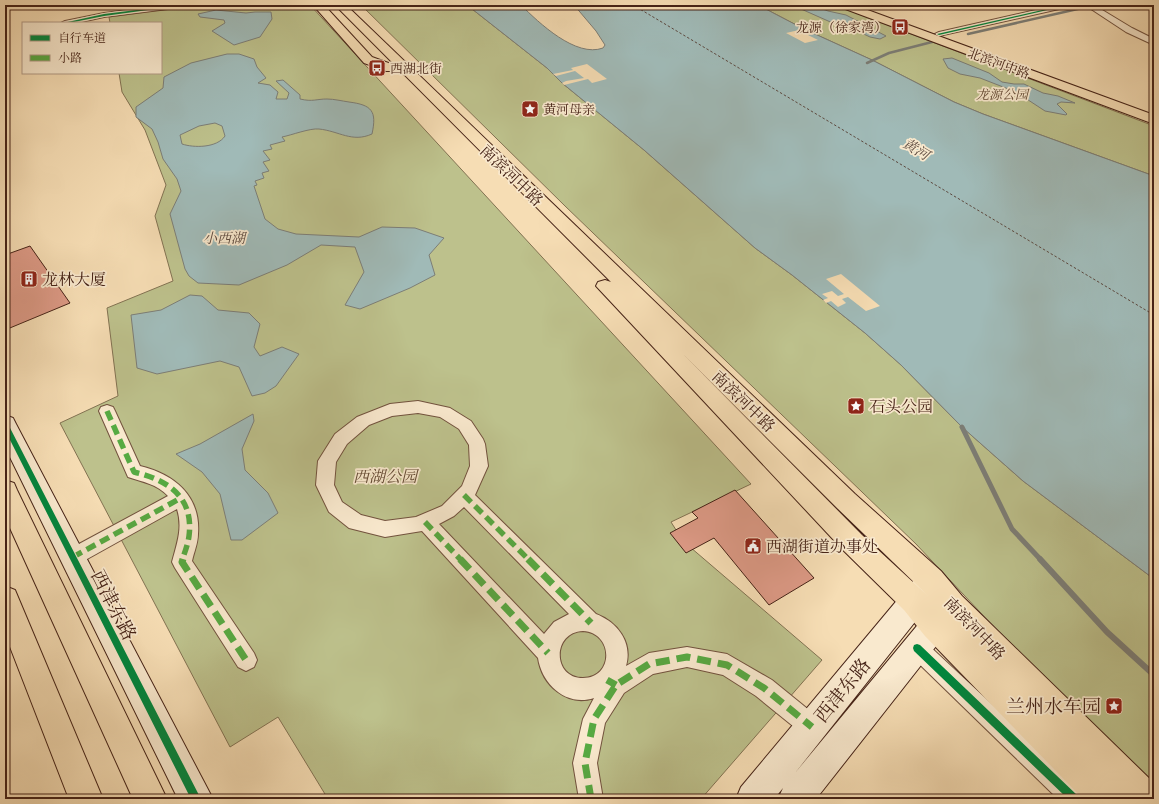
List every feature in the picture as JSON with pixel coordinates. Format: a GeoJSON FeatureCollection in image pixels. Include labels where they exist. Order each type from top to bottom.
{"type":"FeatureCollection","features":[{"type":"Feature","properties":{"kind":"main road"},"geometry":{"type":"LineString","coordinates":[[318,5],[368,60],[385,63]]}},
{"type":"Feature","properties":{"kind":"main road","name":"南滨河中路"},"geometry":{"type":"LineString","coordinates":[[328,5],[449,130],[599,280],[853,544],[922,591]]}},
{"type":"Feature","properties":{"kind":"main road","name":"北滨河中路"},"geometry":{"type":"LineString","coordinates":[[844,5],[1154,120]]}},
{"type":"Feature","properties":{"kind":"main road","name":"北滨河中路"},"geometry":{"type":"LineString","coordinates":[[860,5],[1154,112]]}},
{"type":"Feature","properties":{"kind":"main road","name":"南滨河中路"},"geometry":{"type":"LineString","coordinates":[[347,9],[846,501],[922,591],[935,626],[1106,799]]}},
{"type":"Feature","properties":{"kind":"main road"},"geometry":{"type":"LineString","coordinates":[[5,490],[150,799]]}},
{"type":"Feature","properties":{"kind":"main road"},"geometry":{"type":"LineString","coordinates":[[5,599],[86,799]]}},
{"type":"Feature","properties":{"kind":"main road","name":"南滨河中路"},"geometry":{"type":"LineString","coordinates":[[935,626],[1146,799]]}},
{"type":"Feature","properties":{"kind":"street"},"geometry":{"type":"LineString","coordinates":[[70,22],[104,15],[184,5]]}},
{"type":"Feature","properties":{"kind":"street"},"geometry":{"type":"LineString","coordinates":[[939,34],[1068,5]]}},
{"type":"Feature","properties":{"kind":"street"},"geometry":{"type":"LineString","coordinates":[[1092,7],[1106,5]]}},
{"type":"Feature","properties":{"kind":"street"},"geometry":{"type":"LineString","coordinates":[[1092,7],[1129,30],[1154,42]]}},
{"type":"Feature","properties":{"kind":"street"},"geometry":{"type":"LineString","coordinates":[[418,407],[444,412],[465,425],[477,444],[479,466],[469,490],[448,511],[425,522],[418,525],[385,529],[356,522],[334,507],[325,485],[327,461],[341,439],[363,421],[390,410],[418,407]]}},
{"type":"Feature","properties":{"kind":"street"},"geometry":{"type":"LineString","coordinates":[[107,411],[134,472],[159,479],[177,492],[181,498],[187,511],[189,535],[182,562],[246,660]]}},
{"type":"Feature","properties":{"kind":"street","name":"西津东路"},"geometry":{"type":"LineString","coordinates":[[5,424],[196,799]]}},
{"type":"Feature","properties":{"kind":"street"},"geometry":{"type":"LineString","coordinates":[[464,495],[591,622]]}},
{"type":"Feature","properties":{"kind":"street"},"geometry":{"type":"LineString","coordinates":[[73,557],[181,498]]}},
{"type":"Feature","properties":{"kind":"street"},"geometry":{"type":"LineString","coordinates":[[425,522],[548,653]]}},
{"type":"Feature","properties":{"kind":"street","name":"西津东路"},"geometry":{"type":"LineString","coordinates":[[753,799],[922,591]]}},
{"type":"Feature","properties":{"kind":"street"},"geometry":{"type":"LineString","coordinates":[[591,799],[585,763],[594,719],[612,682],[618,655],[615,642],[608,631],[591,622],[584,621],[571,623],[559,630],[551,640],[548,653],[550,666],[557,678],[568,686],[582,689],[596,687],[612,682],[649,664],[687,657],[727,665],[764,688],[812,727]]}},
{"type":"Feature","properties":{"kind":"street"},"geometry":{"type":"LineString","coordinates":[[935,626],[1075,799]]}},
{"type":"Feature","properties":{"kind":"street","name":"西津东路"},"geometry":{"type":"LineString","coordinates":[[795,799],[935,626]]}},
{"type":"Feature","properties":{"kind":"green space","name":"西湖公园"},"geometry":{"type":"Polygon","coordinates":[[[198,5],[310,5],[751,484],[671,522],[683,541],[822,660],[701,799],[328,799],[278,717],[230,747],[60,423],[118,396],[107,308],[173,281],[155,216],[166,185],[145,130],[122,92],[119,74],[162,74],[162,22],[110,22],[109,17],[198,5]]]}},
{"type":"Feature","properties":{"kind":"green space"},"geometry":{"type":"Polygon","coordinates":[[[361,5],[467,5],[547,68],[562,83],[644,150],[755,248],[792,275],[865,333],[901,365],[962,427],[1023,481],[1154,579],[1154,784],[995,628],[916,544],[565,206],[361,5]]]}},
{"type":"Feature","properties":{"kind":"green space","name":"龙源公园"},"geometry":{"type":"Polygon","coordinates":[[[758,5],[835,5],[1154,126],[1154,176],[954,102],[872,60],[804,29],[758,5]]]}},
{"type":"Feature","properties":{"kind":"water","name":"黄河"},"geometry":{"type":"Polygon","coordinates":[[[467,5],[521,5],[548,29],[570,44],[592,50],[603,48],[605,45],[596,31],[574,5],[758,5],[804,29],[872,60],[954,102],[1154,176],[1154,579],[1023,481],[962,427],[901,365],[865,333],[792,275],[755,248],[644,150],[562,83],[547,68],[467,5]]]}},
{"type":"Feature","properties":{"kind":"water"},"geometry":{"type":"Polygon","coordinates":[[[792,5],[818,5],[820,8],[828,11],[846,15],[886,36],[880,39],[870,37],[853,29],[844,28],[792,5]]]}},
{"type":"Feature","properties":{"kind":"water"},"geometry":{"type":"Polygon","coordinates":[[[216,10],[246,13],[271,12],[272,19],[260,37],[234,45],[212,31],[225,23],[224,20],[200,17],[198,14],[216,10]]]}},
{"type":"Feature","properties":{"kind":"water","name":"小西湖"},"geometry":{"type":"Polygon","coordinates":[[[227,54],[239,54],[254,59],[257,67],[266,78],[258,83],[270,85],[278,92],[276,99],[287,99],[289,93],[276,81],[283,80],[300,95],[300,99],[332,99],[357,103],[368,107],[371,110],[374,120],[372,134],[352,137],[326,130],[311,130],[282,137],[285,141],[270,145],[272,149],[263,151],[270,160],[263,162],[269,171],[262,173],[264,178],[255,181],[257,185],[254,186],[265,219],[278,229],[296,234],[359,237],[382,227],[415,228],[444,238],[429,255],[435,275],[410,288],[360,309],[345,305],[364,272],[355,247],[321,245],[287,265],[239,285],[198,283],[189,276],[185,269],[170,214],[181,191],[177,179],[163,159],[152,129],[136,117],[136,107],[163,88],[164,77],[191,63],[227,54]],[[215,123],[199,126],[180,135],[182,144],[205,146],[217,143],[225,136],[222,126],[215,123]]]}},
{"type":"Feature","properties":{"kind":"water"},"geometry":{"type":"Polygon","coordinates":[[[952,58],[989,73],[1002,82],[1024,84],[1043,93],[1058,96],[1075,103],[1061,102],[1057,104],[1067,114],[1066,115],[1045,111],[1016,92],[980,78],[960,74],[948,68],[943,59],[952,58]]]}},
{"type":"Feature","properties":{"kind":"water"},"geometry":{"type":"Polygon","coordinates":[[[190,295],[202,296],[218,310],[249,313],[260,324],[254,347],[260,356],[282,347],[299,354],[276,386],[265,393],[252,396],[239,367],[220,361],[157,374],[137,368],[131,315],[161,310],[190,295]]]}},
{"type":"Feature","properties":{"kind":"water"},"geometry":{"type":"Polygon","coordinates":[[[253,414],[254,421],[242,449],[245,470],[268,493],[278,513],[242,540],[231,540],[220,494],[202,472],[176,454],[200,444],[253,414]]]}},
{"type":"Feature","properties":{"kind":"pier"},"geometry":{"type":"Polygon","coordinates":[[[799,30],[806,34],[814,34],[808,35],[818,40],[805,43],[786,33],[799,30]]]}},
{"type":"Feature","properties":{"kind":"pier"},"geometry":{"type":"Polygon","coordinates":[[[587,64],[607,79],[592,83],[588,79],[564,85],[562,83],[566,81],[584,78],[575,71],[556,76],[553,74],[573,70],[571,68],[587,64]]]}},
{"type":"Feature","properties":{"kind":"pier"},"geometry":{"type":"Polygon","coordinates":[[[841,274],[880,306],[866,311],[848,297],[842,299],[846,303],[838,307],[831,301],[826,303],[823,300],[828,298],[822,294],[832,291],[838,296],[844,294],[826,279],[841,274]]]}},
{"type":"Feature","properties":{"kind":"building","name":"龙林大厦"},"geometry":{"type":"Polygon","coordinates":[[[30,246],[70,303],[5,330],[5,255],[30,246]]]}},
{"type":"Feature","properties":{"kind":"building","name":"西湖街道办事处"},"geometry":{"type":"Polygon","coordinates":[[[735,490],[814,578],[769,605],[714,538],[686,553],[670,533],[698,518],[692,512],[735,490]]]}},
{"type":"Feature","properties":{"kind":"waterway"},"geometry":{"type":"LineString","coordinates":[[968,34],[1082,8]]}},
{"type":"Feature","properties":{"kind":"waterway"},"geometry":{"type":"LineString","coordinates":[[867,63],[889,53],[932,42]]}},
{"type":"Feature","properties":{"kind":"waterway"},"geometry":{"type":"LineString","coordinates":[[962,427],[1012,529],[1041,560]]}},
{"type":"Feature","properties":{"kind":"waterway"},"geometry":{"type":"LineString","coordinates":[[1040,559],[1107,632],[1154,675]]}},
{"type":"Feature","properties":{"kind":"ferry route"},"geometry":{"type":"LineString","coordinates":[[633,5],[1154,315]]}},
{"type":"Feature","properties":{"kind":"marked path"},"geometry":{"type":"LineString","coordinates":[[107,411],[134,472],[152,476],[166,483],[173,489],[183,502],[189,518],[189,526],[188,538],[182,562],[246,660]]}},
{"type":"Feature","properties":{"kind":"marked path"},"geometry":{"type":"LineString","coordinates":[[464,495],[591,623]]}},
{"type":"Feature","properties":{"kind":"marked path"},"geometry":{"type":"LineString","coordinates":[[73,557],[181,498]]}},
{"type":"Feature","properties":{"kind":"marked path"},"geometry":{"type":"LineString","coordinates":[[425,522],[548,653]]}},
{"type":"Feature","properties":{"kind":"marked path"},"geometry":{"type":"LineString","coordinates":[[591,799],[585,763],[594,719],[616,685],[649,664],[687,657],[727,665],[764,688],[812,727]]}},
{"type":"Feature","properties":{"kind":"marked path"},"geometry":{"type":"LineString","coordinates":[[607,680],[616,685]]}},
{"type":"Feature","properties":{"kind":"cycle path"},"geometry":{"type":"LineString","coordinates":[[70,22],[104,15],[184,5]]}},
{"type":"Feature","properties":{"kind":"cycle path"},"geometry":{"type":"LineString","coordinates":[[939,34],[1068,5]]}},
{"type":"Feature","properties":{"kind":"cycle path"},"geometry":{"type":"LineString","coordinates":[[5,424],[196,799]]}},
{"type":"Feature","properties":{"kind":"cycle path"},"geometry":{"type":"LineString","coordinates":[[917,648],[1075,799]]}},
{"type":"Feature","properties":{"kind":"place","name":"龙源（徐家湾）"},"geometry":{"type":"Point","coordinates":[900,27]}},
{"type":"Feature","properties":{"kind":"place","name":"西湖北街"},"geometry":{"type":"Point","coordinates":[377,68]}},
{"type":"Feature","properties":{"kind":"place","name":"黄河母亲"},"geometry":{"type":"Point","coordinates":[530,109]}},
{"type":"Feature","properties":{"kind":"place","name":"龙林大厦"},"geometry":{"type":"Point","coordinates":[29,279]}},
{"type":"Feature","properties":{"kind":"place","name":"石头公园"},"geometry":{"type":"Point","coordinates":[856,406]}},
{"type":"Feature","properties":{"kind":"place","name":"西湖街道办事处"},"geometry":{"type":"Point","coordinates":[753,546]}},
{"type":"Feature","properties":{"kind":"place","name":"兰州水车园"},"geometry":{"type":"Point","coordinates":[1114,706]}}]}
